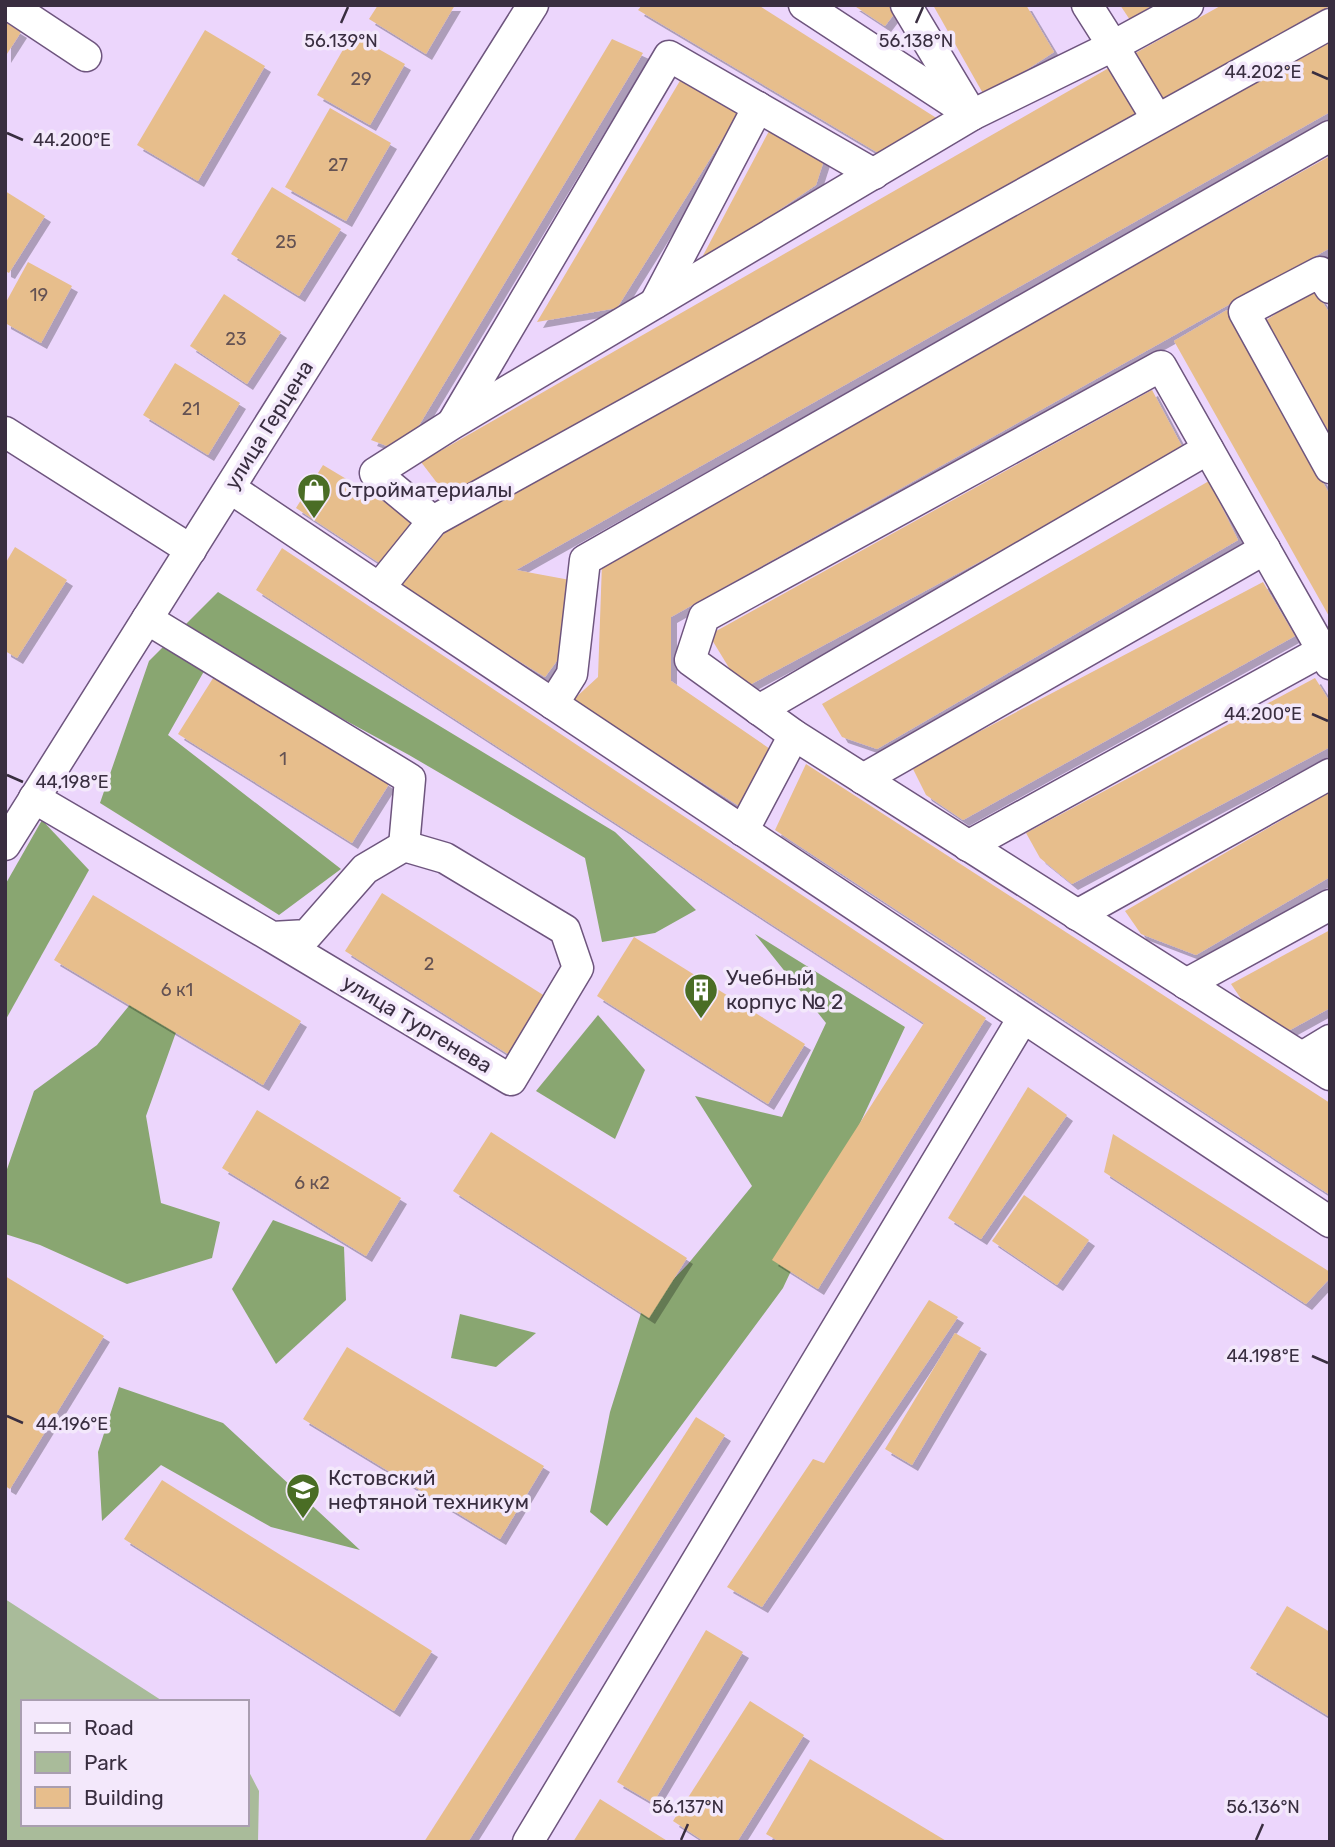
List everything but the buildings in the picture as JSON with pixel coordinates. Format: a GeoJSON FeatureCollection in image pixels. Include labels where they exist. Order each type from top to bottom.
{"type":"FeatureCollection","features":[{"type":"Feature","properties":{"kind":"street"},"geometry":{"type":"LineString","coordinates":[[9,5],[86,57]]}},
{"type":"Feature","properties":{"kind":"street","name":"улица Герцена"},"geometry":{"type":"LineString","coordinates":[[5,845],[533,5]]}},
{"type":"Feature","properties":{"kind":"street"},"geometry":{"type":"LineString","coordinates":[[803,5],[972,115]]}},
{"type":"Feature","properties":{"kind":"street"},"geometry":{"type":"LineString","coordinates":[[906,5],[972,115]]}},
{"type":"Feature","properties":{"kind":"street"},"geometry":{"type":"LineString","coordinates":[[1087,5],[1157,119]]}},
{"type":"Feature","properties":{"kind":"street"},"geometry":{"type":"LineString","coordinates":[[433,521],[375,472],[972,115],[1113,46],[1188,5]]}},
{"type":"Feature","properties":{"kind":"street"},"geometry":{"type":"LineString","coordinates":[[379,588],[433,521],[1330,24]]}},
{"type":"Feature","properties":{"kind":"street"},"geometry":{"type":"LineString","coordinates":[[452,424],[669,56],[874,174]]}},
{"type":"Feature","properties":{"kind":"street"},"geometry":{"type":"LineString","coordinates":[[655,303],[758,107]]}},
{"type":"Feature","properties":{"kind":"street"},"geometry":{"type":"LineString","coordinates":[[553,704],[572,674],[585,560],[1330,136]]}},
{"type":"Feature","properties":{"kind":"street"},"geometry":{"type":"LineString","coordinates":[[1330,288],[1320,272],[1244,312],[1330,468]]}},
{"type":"Feature","properties":{"kind":"street"},"geometry":{"type":"LineString","coordinates":[[968,846],[1326,657],[1161,366],[704,617],[690,660],[794,735],[968,846],[1330,1075]]}},
{"type":"Feature","properties":{"kind":"street"},"geometry":{"type":"LineString","coordinates":[[6,434],[191,550]]}},
{"type":"Feature","properties":{"kind":"street"},"geometry":{"type":"LineString","coordinates":[[759,710],[1208,449]]}},
{"type":"Feature","properties":{"kind":"street"},"geometry":{"type":"LineString","coordinates":[[230,488],[1330,1222]]}},
{"type":"Feature","properties":{"kind":"street"},"geometry":{"type":"LineString","coordinates":[[863,779],[1265,549]]}},
{"type":"Feature","properties":{"kind":"street"},"geometry":{"type":"LineString","coordinates":[[147,619],[410,779],[404,846],[365,869],[307,935],[272,937]]}},
{"type":"Feature","properties":{"kind":"street"},"geometry":{"type":"LineString","coordinates":[[743,831],[794,735]]}},
{"type":"Feature","properties":{"kind":"street"},"geometry":{"type":"LineString","coordinates":[[1077,915],[1330,774]]}},
{"type":"Feature","properties":{"kind":"street","name":"улица Тургенева"},"geometry":{"type":"LineString","coordinates":[[34,798],[511,1080],[578,968],[565,930],[445,858],[404,846]]}},
{"type":"Feature","properties":{"kind":"street"},"geometry":{"type":"LineString","coordinates":[[1186,984],[1330,905]]}},
{"type":"Feature","properties":{"kind":"street"},"geometry":{"type":"LineString","coordinates":[[528,1842],[1023,1018]]}},
{"type":"Feature","properties":{"kind":"street"},"geometry":{"type":"LineString","coordinates":[[1301,1057],[1330,1040]]}},
{"type":"Feature","properties":{"kind":"green space"},"geometry":{"type":"Polygon","coordinates":[[[218,592],[615,832],[696,910],[655,933],[602,942],[585,858],[409,755],[216,650],[168,735],[341,869],[279,915],[100,803],[149,661],[218,592]]]}},
{"type":"Feature","properties":{"kind":"green space"},"geometry":{"type":"Polygon","coordinates":[[[42,820],[89,870],[5,1021],[5,885],[42,820]]]}},
{"type":"Feature","properties":{"kind":"green space"},"geometry":{"type":"Polygon","coordinates":[[[755,934],[905,1027],[783,1288],[607,1526],[590,1512],[610,1412],[641,1313],[688,1264],[752,1186],[695,1096],[782,1117],[826,1023],[755,934]]]}},
{"type":"Feature","properties":{"kind":"green space"},"geometry":{"type":"Polygon","coordinates":[[[168,958],[198,971],[146,1116],[161,1203],[220,1222],[212,1258],[127,1284],[40,1245],[5,1234],[5,1175],[34,1091],[97,1045],[168,958]]]}},
{"type":"Feature","properties":{"kind":"green space"},"geometry":{"type":"Polygon","coordinates":[[[598,1015],[645,1070],[615,1139],[536,1091],[598,1015]]]}},
{"type":"Feature","properties":{"kind":"green space"},"geometry":{"type":"Polygon","coordinates":[[[273,1220],[344,1247],[346,1300],[276,1364],[232,1289],[273,1220]]]}},
{"type":"Feature","properties":{"kind":"green space"},"geometry":{"type":"Polygon","coordinates":[[[460,1314],[536,1333],[496,1367],[451,1358],[460,1314]]]}},
{"type":"Feature","properties":{"kind":"green space"},"geometry":{"type":"Polygon","coordinates":[[[119,1387],[223,1423],[360,1550],[271,1527],[161,1465],[102,1521],[98,1452],[119,1387]]]}},
{"type":"Feature","properties":{"kind":"green space"},"geometry":{"type":"Polygon","coordinates":[[[5,1599],[161,1700],[21,1700],[21,1826],[248,1826],[248,1770],[259,1791],[258,1842],[5,1841],[5,1599]]]}},
{"type":"Feature","properties":{"kind":"place","name":"Стройматериалы"},"geometry":{"type":"Point","coordinates":[314,520]}},
{"type":"Feature","properties":{"kind":"place","name":"Учебный корпус № 2"},"geometry":{"type":"Point","coordinates":[701,1020]}},
{"type":"Feature","properties":{"kind":"place","name":"Кстовский нефтяной техникум"},"geometry":{"type":"Point","coordinates":[303,1520]}}]}
